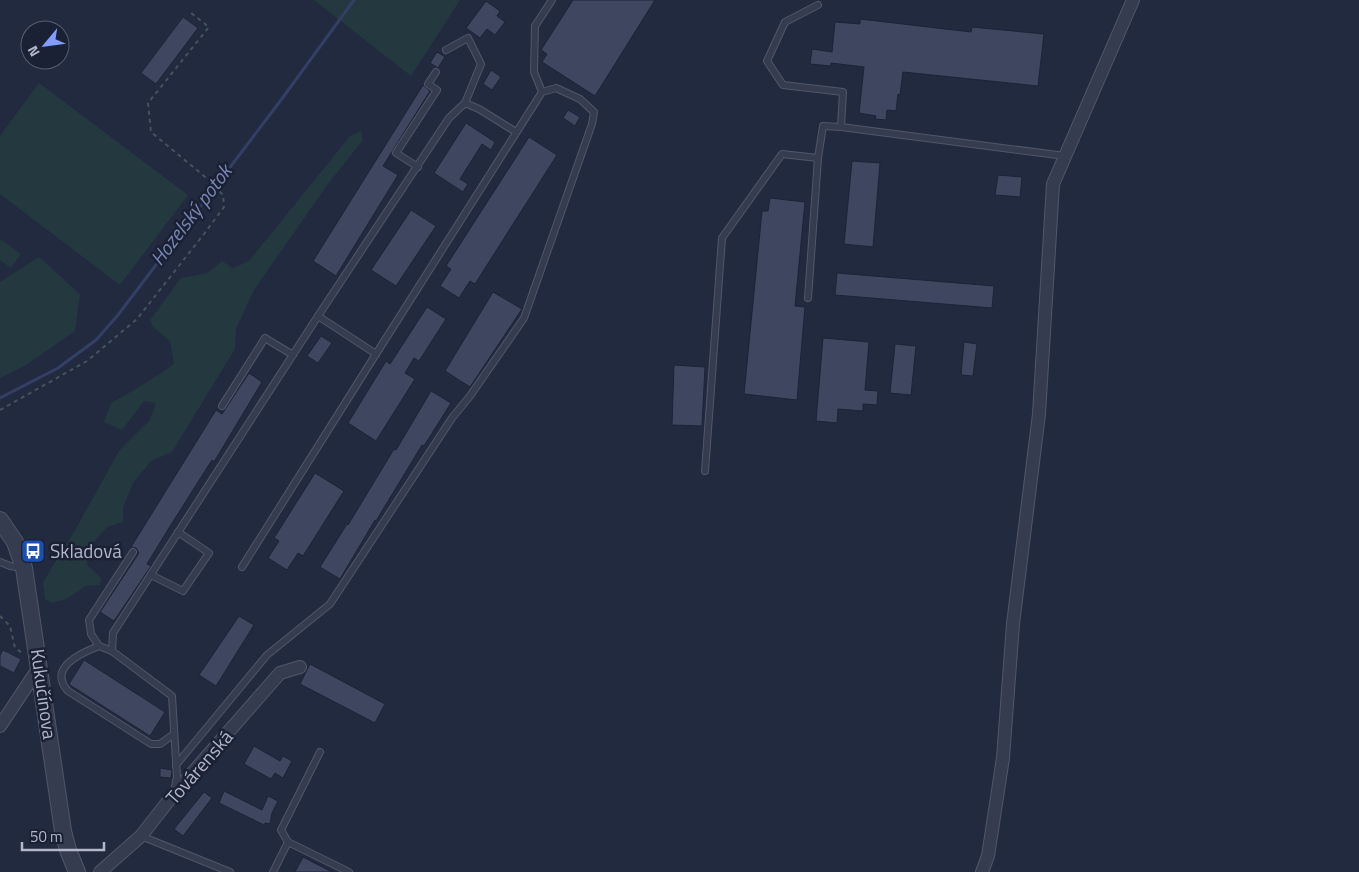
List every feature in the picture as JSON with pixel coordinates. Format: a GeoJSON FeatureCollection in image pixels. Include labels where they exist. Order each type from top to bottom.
{"type":"FeatureCollection","features":[{"type":"Feature","properties":{"kind":"street"},"geometry":{"type":"LineString","coordinates":[[982,872],[988,856],[1003,758],[1013,624],[1039,414],[1053,184],[1133,0]]}},
{"type":"Feature","properties":{"kind":"street","name":"Kukučínova"},"geometry":{"type":"LineString","coordinates":[[0,520],[14,542],[24,568],[63,831],[77,872]]}},
{"type":"Feature","properties":{"kind":"street"},"geometry":{"type":"LineString","coordinates":[[0,726],[40,666]]}},
{"type":"Feature","properties":{"kind":"street","name":"Továrenská"},"geometry":{"type":"LineString","coordinates":[[100,872],[141,836],[173,794],[280,673],[300,667]]}},
{"type":"Feature","properties":{"kind":"lane"},"geometry":{"type":"LineString","coordinates":[[542,92],[534,72],[535,26],[552,0]]}},
{"type":"Feature","properties":{"kind":"lane"},"geometry":{"type":"LineString","coordinates":[[818,5],[785,22],[767,61],[783,85],[843,92],[841,127]]}},
{"type":"Feature","properties":{"kind":"lane"},"geometry":{"type":"LineString","coordinates":[[112,651],[113,633],[178,532],[449,118],[465,103],[481,64],[468,38],[446,50]]}},
{"type":"Feature","properties":{"kind":"lane"},"geometry":{"type":"LineString","coordinates":[[418,167],[396,153],[437,90],[428,84],[436,72]]}},
{"type":"Feature","properties":{"kind":"lane"},"geometry":{"type":"LineString","coordinates":[[176,765],[267,655],[330,604],[452,418],[470,396],[524,318],[592,124],[594,112],[580,99],[556,88],[542,92],[242,567]]}},
{"type":"Feature","properties":{"kind":"lane"},"geometry":{"type":"LineString","coordinates":[[465,103],[516,132]]}},
{"type":"Feature","properties":{"kind":"lane"},"geometry":{"type":"LineString","coordinates":[[808,298],[822,126],[1065,156]]}},
{"type":"Feature","properties":{"kind":"lane"},"geometry":{"type":"LineString","coordinates":[[704,472],[722,238],[782,154],[818,158]]}},
{"type":"Feature","properties":{"kind":"lane"},"geometry":{"type":"LineString","coordinates":[[318,316],[376,354]]}},
{"type":"Feature","properties":{"kind":"lane"},"geometry":{"type":"LineString","coordinates":[[222,406],[265,338],[293,355]]}},
{"type":"Feature","properties":{"kind":"lane"},"geometry":{"type":"LineString","coordinates":[[151,575],[183,591],[209,553],[178,532]]}},
{"type":"Feature","properties":{"kind":"lane"},"geometry":{"type":"LineString","coordinates":[[133,552],[89,620],[90,634],[99,646],[112,651],[172,696],[176,765],[173,794]]}},
{"type":"Feature","properties":{"kind":"lane"},"geometry":{"type":"LineString","coordinates":[[0,562],[16,568],[24,568]]}},
{"type":"Feature","properties":{"kind":"lane"},"geometry":{"type":"LineString","coordinates":[[99,646],[81,653],[66,664],[61,675],[62,684],[68,691],[151,744],[160,744],[174,734]]}},
{"type":"Feature","properties":{"kind":"lane"},"geometry":{"type":"LineString","coordinates":[[320,752],[281,830],[288,842],[349,872]]}},
{"type":"Feature","properties":{"kind":"lane"},"geometry":{"type":"LineString","coordinates":[[141,836],[230,872]]}},
{"type":"Feature","properties":{"kind":"lane"},"geometry":{"type":"LineString","coordinates":[[272,872],[288,842]]}},
{"type":"Feature","properties":{"kind":"path"},"geometry":{"type":"LineString","coordinates":[[0,410],[87,361],[137,319],[224,207],[223,196],[219,190],[151,132],[148,103],[209,27],[191,13]]}},
{"type":"Feature","properties":{"kind":"path"},"geometry":{"type":"LineString","coordinates":[[0,616],[10,626],[15,648],[40,666]]}},
{"type":"Feature","properties":{"kind":"shaded area"},"geometry":{"type":"Polygon","coordinates":[[[314,0],[460,0],[411,76],[314,0]]]}},
{"type":"Feature","properties":{"kind":"shaded area"},"geometry":{"type":"Polygon","coordinates":[[[39,83],[188,195],[120,285],[0,194],[0,136],[39,83]]]}},
{"type":"Feature","properties":{"kind":"shaded area"},"geometry":{"type":"Polygon","coordinates":[[[361,131],[363,140],[328,184],[254,290],[236,329],[235,349],[172,452],[151,461],[133,483],[123,508],[123,522],[107,527],[89,547],[87,565],[101,578],[100,585],[86,586],[66,599],[52,603],[45,599],[43,582],[78,525],[119,451],[150,420],[156,403],[144,401],[122,430],[104,422],[111,403],[174,364],[170,341],[153,327],[150,320],[181,278],[208,273],[222,261],[233,268],[249,261],[350,136],[361,131]]]}},
{"type":"Feature","properties":{"kind":"shaded area"},"geometry":{"type":"Polygon","coordinates":[[[2,240],[21,254],[11,268],[0,260],[0,242],[2,240]]]}},
{"type":"Feature","properties":{"kind":"shaded area"},"geometry":{"type":"Polygon","coordinates":[[[39,257],[80,294],[75,331],[26,365],[0,378],[0,282],[39,257]]]}},
{"type":"Feature","properties":{"kind":"building"},"geometry":{"type":"Polygon","coordinates":[[[573,0],[655,0],[595,96],[542,62],[547,54],[541,50],[573,0]]]}},
{"type":"Feature","properties":{"kind":"building"},"geometry":{"type":"Polygon","coordinates":[[[486,1],[500,11],[497,16],[505,22],[495,35],[487,29],[480,38],[466,28],[486,1]]]}},
{"type":"Feature","properties":{"kind":"building"},"geometry":{"type":"Polygon","coordinates":[[[183,17],[198,28],[156,84],[141,73],[183,17]]]}},
{"type":"Feature","properties":{"kind":"building"},"geometry":{"type":"Polygon","coordinates":[[[860,19],[971,32],[972,27],[1044,34],[1038,86],[903,72],[896,111],[887,110],[886,120],[875,119],[876,116],[859,113],[864,67],[831,63],[831,66],[810,64],[812,49],[832,52],[835,22],[860,24],[860,19]]]}},
{"type":"Feature","properties":{"kind":"building"},"geometry":{"type":"Polygon","coordinates":[[[437,52],[445,57],[438,68],[430,63],[437,52]]]}},
{"type":"Feature","properties":{"kind":"building"},"geometry":{"type":"Polygon","coordinates":[[[491,70],[501,77],[492,90],[483,84],[491,70]]]}},
{"type":"Feature","properties":{"kind":"building"},"geometry":{"type":"Polygon","coordinates":[[[423,85],[430,91],[383,166],[398,175],[336,276],[313,261],[423,85]]]}},
{"type":"Feature","properties":{"kind":"building"},"geometry":{"type":"Polygon","coordinates":[[[568,110],[580,117],[575,126],[563,118],[568,110]]]}},
{"type":"Feature","properties":{"kind":"building"},"geometry":{"type":"Polygon","coordinates":[[[466,123],[495,142],[491,150],[482,144],[460,179],[468,184],[463,192],[434,173],[466,123]]]}},
{"type":"Feature","properties":{"kind":"building"},"geometry":{"type":"Polygon","coordinates":[[[529,137],[557,155],[475,284],[470,281],[459,298],[440,286],[451,269],[446,266],[529,137]]]}},
{"type":"Feature","properties":{"kind":"building"},"geometry":{"type":"Polygon","coordinates":[[[852,161],[880,163],[873,247],[844,244],[852,161]]]}},
{"type":"Feature","properties":{"kind":"building"},"geometry":{"type":"Polygon","coordinates":[[[998,175],[1022,177],[1020,197],[995,195],[998,175]]]}},
{"type":"Feature","properties":{"kind":"building"},"geometry":{"type":"Polygon","coordinates":[[[770,198],[805,202],[795,306],[805,307],[797,400],[744,394],[762,211],[768,211],[770,198]]]}},
{"type":"Feature","properties":{"kind":"building"},"geometry":{"type":"Polygon","coordinates":[[[411,210],[436,226],[396,286],[371,270],[411,210]]]}},
{"type":"Feature","properties":{"kind":"building"},"geometry":{"type":"Polygon","coordinates":[[[837,273],[994,286],[992,308],[835,295],[837,273]]]}},
{"type":"Feature","properties":{"kind":"building"},"geometry":{"type":"Polygon","coordinates":[[[493,292],[522,309],[470,387],[445,371],[493,292]]]}},
{"type":"Feature","properties":{"kind":"building"},"geometry":{"type":"Polygon","coordinates":[[[427,307],[446,319],[419,361],[414,358],[405,373],[415,379],[376,441],[348,423],[386,361],[390,364],[427,307]]]}},
{"type":"Feature","properties":{"kind":"building"},"geometry":{"type":"Polygon","coordinates":[[[321,336],[332,343],[318,363],[307,356],[321,336]]]}},
{"type":"Feature","properties":{"kind":"building"},"geometry":{"type":"Polygon","coordinates":[[[823,338],[869,342],[865,390],[878,391],[877,405],[863,404],[863,411],[838,409],[837,423],[816,421],[823,338]]]}},
{"type":"Feature","properties":{"kind":"building"},"geometry":{"type":"Polygon","coordinates":[[[964,342],[977,344],[973,376],[961,375],[964,342]]]}},
{"type":"Feature","properties":{"kind":"building"},"geometry":{"type":"Polygon","coordinates":[[[895,344],[916,346],[911,395],[890,393],[895,344]]]}},
{"type":"Feature","properties":{"kind":"building"},"geometry":{"type":"Polygon","coordinates":[[[674,365],[705,367],[702,426],[672,425],[674,365]]]}},
{"type":"Feature","properties":{"kind":"building"},"geometry":{"type":"Polygon","coordinates":[[[249,373],[262,382],[214,462],[212,460],[147,564],[151,566],[114,621],[100,612],[139,553],[136,548],[131,547],[216,410],[222,414],[249,373]]]}},
{"type":"Feature","properties":{"kind":"building"},"geometry":{"type":"Polygon","coordinates":[[[431,391],[451,403],[424,446],[422,445],[340,579],[320,567],[394,449],[396,450],[431,391]]]}},
{"type":"Feature","properties":{"kind":"building"},"geometry":{"type":"Polygon","coordinates":[[[315,473],[344,491],[303,556],[298,553],[287,570],[268,558],[279,541],[274,538],[315,473]]]}},
{"type":"Feature","properties":{"kind":"building"},"geometry":{"type":"Polygon","coordinates":[[[239,616],[254,625],[216,686],[199,675],[239,616]]]}},
{"type":"Feature","properties":{"kind":"building"},"geometry":{"type":"Polygon","coordinates":[[[3,650],[21,659],[14,673],[0,666],[0,655],[3,650]]]}},
{"type":"Feature","properties":{"kind":"building"},"geometry":{"type":"Polygon","coordinates":[[[84,660],[165,712],[150,736],[69,684],[84,660]]]}},
{"type":"Feature","properties":{"kind":"building"},"geometry":{"type":"Polygon","coordinates":[[[310,664],[385,704],[375,723],[300,684],[310,664]]]}},
{"type":"Feature","properties":{"kind":"building"},"geometry":{"type":"Polygon","coordinates":[[[254,746],[280,761],[283,756],[292,761],[283,778],[275,773],[271,779],[244,764],[254,746]]]}},
{"type":"Feature","properties":{"kind":"building"},"geometry":{"type":"Polygon","coordinates":[[[160,768],[172,770],[171,778],[160,777],[160,768]]]}},
{"type":"Feature","properties":{"kind":"building"},"geometry":{"type":"Polygon","coordinates":[[[224,791],[262,810],[268,796],[278,801],[272,813],[270,824],[265,823],[264,825],[219,803],[224,791]]]}},
{"type":"Feature","properties":{"kind":"building"},"geometry":{"type":"Polygon","coordinates":[[[204,792],[212,798],[183,836],[174,829],[204,792]]]}},
{"type":"Feature","properties":{"kind":"building"},"geometry":{"type":"Polygon","coordinates":[[[303,857],[332,872],[295,872],[303,857]]]}},
{"type":"Feature","properties":{"kind":"waterway","name":"Hozelský potok"},"geometry":{"type":"LineString","coordinates":[[0,398],[58,368],[96,340],[118,315],[281,100],[354,0]]}},
{"type":"Feature","properties":{"kind":"place","name":"Skladová"},"geometry":{"type":"Point","coordinates":[33,551]}}]}
